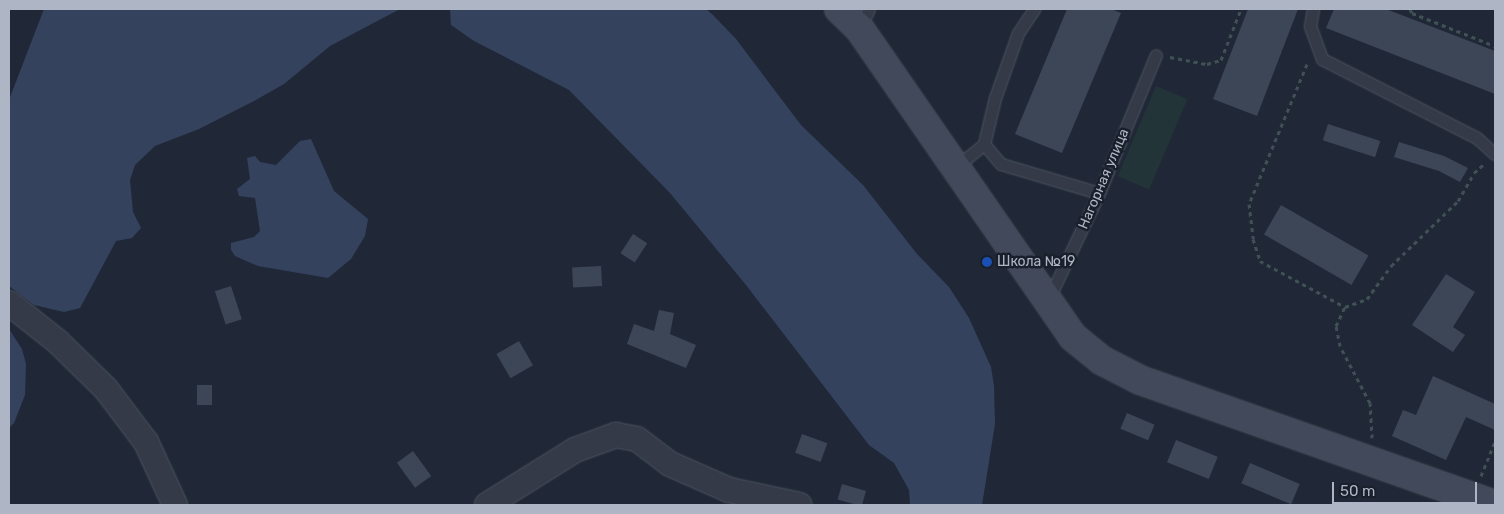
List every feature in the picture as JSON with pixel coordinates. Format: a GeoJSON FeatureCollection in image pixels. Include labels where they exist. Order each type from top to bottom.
{"type":"FeatureCollection","features":[{"type":"Feature","properties":{"kind":"street"},"geometry":{"type":"LineString","coordinates":[[839,9],[864,18],[957,166],[1047,302],[1073,337],[1101,360],[1140,380],[1484,501]]}},
{"type":"Feature","properties":{"kind":"street"},"geometry":{"type":"LineString","coordinates":[[9,303],[58,342],[106,389],[146,442],[175,505]]}},
{"type":"Feature","properties":{"kind":"street"},"geometry":{"type":"LineString","coordinates":[[487,505],[575,450],[616,435],[637,439],[670,464],[729,490],[799,505]]}},
{"type":"Feature","properties":{"kind":"lane"},"geometry":{"type":"LineString","coordinates":[[957,166],[984,144],[995,98],[1018,33],[1034,9]]}},
{"type":"Feature","properties":{"kind":"lane"},"geometry":{"type":"LineString","coordinates":[[1312,9],[1310,26],[1322,59],[1477,138],[1492,157]]}},
{"type":"Feature","properties":{"kind":"lane","name":"Нагорная улица"},"geometry":{"type":"LineString","coordinates":[[1047,302],[1099,193],[1156,55]]}},
{"type":"Feature","properties":{"kind":"lane"},"geometry":{"type":"LineString","coordinates":[[984,144],[1001,164],[1099,193]]}},
{"type":"Feature","properties":{"kind":"path"},"geometry":{"type":"LineString","coordinates":[[1156,55],[1207,64],[1221,60],[1241,9]]}},
{"type":"Feature","properties":{"kind":"path"},"geometry":{"type":"LineString","coordinates":[[1410,9],[1412,13],[1495,46]]}},
{"type":"Feature","properties":{"kind":"path"},"geometry":{"type":"LineString","coordinates":[[1316,43],[1249,204],[1253,239],[1260,261],[1345,307]]}},
{"type":"Feature","properties":{"kind":"path"},"geometry":{"type":"LineString","coordinates":[[1368,460],[1374,428],[1370,403],[1340,346],[1336,326],[1345,307],[1367,299],[1391,266],[1458,201],[1474,173],[1492,157]]}},
{"type":"Feature","properties":{"kind":"path"},"geometry":{"type":"LineString","coordinates":[[1484,501],[1495,442]]}},
{"type":"Feature","properties":{"kind":"shaded area"},"geometry":{"type":"Polygon","coordinates":[[[1156,86],[1187,99],[1149,189],[1118,176],[1156,86]]]}},
{"type":"Feature","properties":{"kind":"water"},"geometry":{"type":"Polygon","coordinates":[[[44,9],[400,9],[330,46],[284,84],[254,101],[199,129],[155,146],[135,165],[130,180],[133,212],[141,228],[132,238],[116,241],[80,308],[64,312],[34,305],[9,286],[9,100],[44,9]]]}},
{"type":"Feature","properties":{"kind":"water"},"geometry":{"type":"Polygon","coordinates":[[[450,9],[706,9],[713,15],[736,39],[801,125],[863,185],[917,254],[949,287],[969,318],[991,367],[994,386],[995,424],[982,505],[910,505],[909,490],[894,463],[869,445],[746,285],[670,193],[569,90],[474,41],[451,25],[450,9]]]}},
{"type":"Feature","properties":{"kind":"water"},"geometry":{"type":"Polygon","coordinates":[[[311,139],[334,191],[368,219],[365,236],[351,259],[328,278],[258,266],[235,256],[231,250],[231,243],[254,237],[260,231],[255,198],[239,196],[237,189],[250,179],[247,158],[255,156],[260,162],[276,165],[300,141],[311,139]]]}},
{"type":"Feature","properties":{"kind":"water"},"geometry":{"type":"Polygon","coordinates":[[[9,329],[22,349],[26,364],[25,395],[14,423],[9,428],[9,329]]]}},
{"type":"Feature","properties":{"kind":"building"},"geometry":{"type":"Polygon","coordinates":[[[1067,9],[1111,9],[1121,13],[1062,153],[1015,134],[1067,9]]]}},
{"type":"Feature","properties":{"kind":"building"},"geometry":{"type":"Polygon","coordinates":[[[1248,9],[1298,9],[1257,116],[1213,99],[1248,9]]]}},
{"type":"Feature","properties":{"kind":"building"},"geometry":{"type":"Polygon","coordinates":[[[1334,9],[1386,9],[1495,51],[1495,94],[1326,28],[1334,9]]]}},
{"type":"Feature","properties":{"kind":"building"},"geometry":{"type":"Polygon","coordinates":[[[1328,124],[1380,141],[1375,157],[1323,140],[1328,124]]]}},
{"type":"Feature","properties":{"kind":"building"},"geometry":{"type":"Polygon","coordinates":[[[1399,142],[1444,156],[1468,168],[1460,182],[1439,171],[1394,157],[1399,142]]]}},
{"type":"Feature","properties":{"kind":"building"},"geometry":{"type":"Polygon","coordinates":[[[1281,205],[1368,256],[1351,285],[1264,234],[1281,205]]]}},
{"type":"Feature","properties":{"kind":"building"},"geometry":{"type":"Polygon","coordinates":[[[633,234],[647,243],[635,263],[620,253],[633,234]]]}},
{"type":"Feature","properties":{"kind":"building"},"geometry":{"type":"Polygon","coordinates":[[[601,266],[602,286],[573,287],[572,268],[601,266]]]}},
{"type":"Feature","properties":{"kind":"building"},"geometry":{"type":"Polygon","coordinates":[[[1446,274],[1475,292],[1453,327],[1465,335],[1453,352],[1412,325],[1446,274]]]}},
{"type":"Feature","properties":{"kind":"building"},"geometry":{"type":"Polygon","coordinates":[[[231,286],[242,319],[226,325],[215,291],[231,286]]]}},
{"type":"Feature","properties":{"kind":"building"},"geometry":{"type":"Polygon","coordinates":[[[659,310],[674,313],[670,334],[696,345],[686,368],[627,344],[634,324],[654,331],[659,310]]]}},
{"type":"Feature","properties":{"kind":"building"},"geometry":{"type":"Polygon","coordinates":[[[519,341],[533,365],[510,378],[496,354],[519,341]]]}},
{"type":"Feature","properties":{"kind":"building"},"geometry":{"type":"Polygon","coordinates":[[[1433,376],[1495,404],[1495,430],[1466,417],[1446,460],[1392,436],[1403,410],[1416,415],[1433,376]]]}},
{"type":"Feature","properties":{"kind":"building"},"geometry":{"type":"Polygon","coordinates":[[[197,385],[212,385],[212,405],[197,405],[197,385]]]}},
{"type":"Feature","properties":{"kind":"building"},"geometry":{"type":"Polygon","coordinates":[[[1127,413],[1155,425],[1148,440],[1120,429],[1127,413]]]}},
{"type":"Feature","properties":{"kind":"building"},"geometry":{"type":"Polygon","coordinates":[[[802,434],[827,443],[821,462],[795,453],[802,434]]]}},
{"type":"Feature","properties":{"kind":"building"},"geometry":{"type":"Polygon","coordinates":[[[1176,440],[1218,457],[1209,479],[1167,462],[1176,440]]]}},
{"type":"Feature","properties":{"kind":"building"},"geometry":{"type":"Polygon","coordinates":[[[413,451],[431,476],[415,488],[397,463],[413,451]]]}},
{"type":"Feature","properties":{"kind":"building"},"geometry":{"type":"Polygon","coordinates":[[[1250,463],[1300,484],[1291,504],[1241,483],[1250,463]]]}},
{"type":"Feature","properties":{"kind":"building"},"geometry":{"type":"Polygon","coordinates":[[[842,484],[866,491],[862,505],[838,499],[842,484]]]}},
{"type":"Feature","properties":{"kind":"place","name":"Школа №19"},"geometry":{"type":"Point","coordinates":[987,262]}}]}
